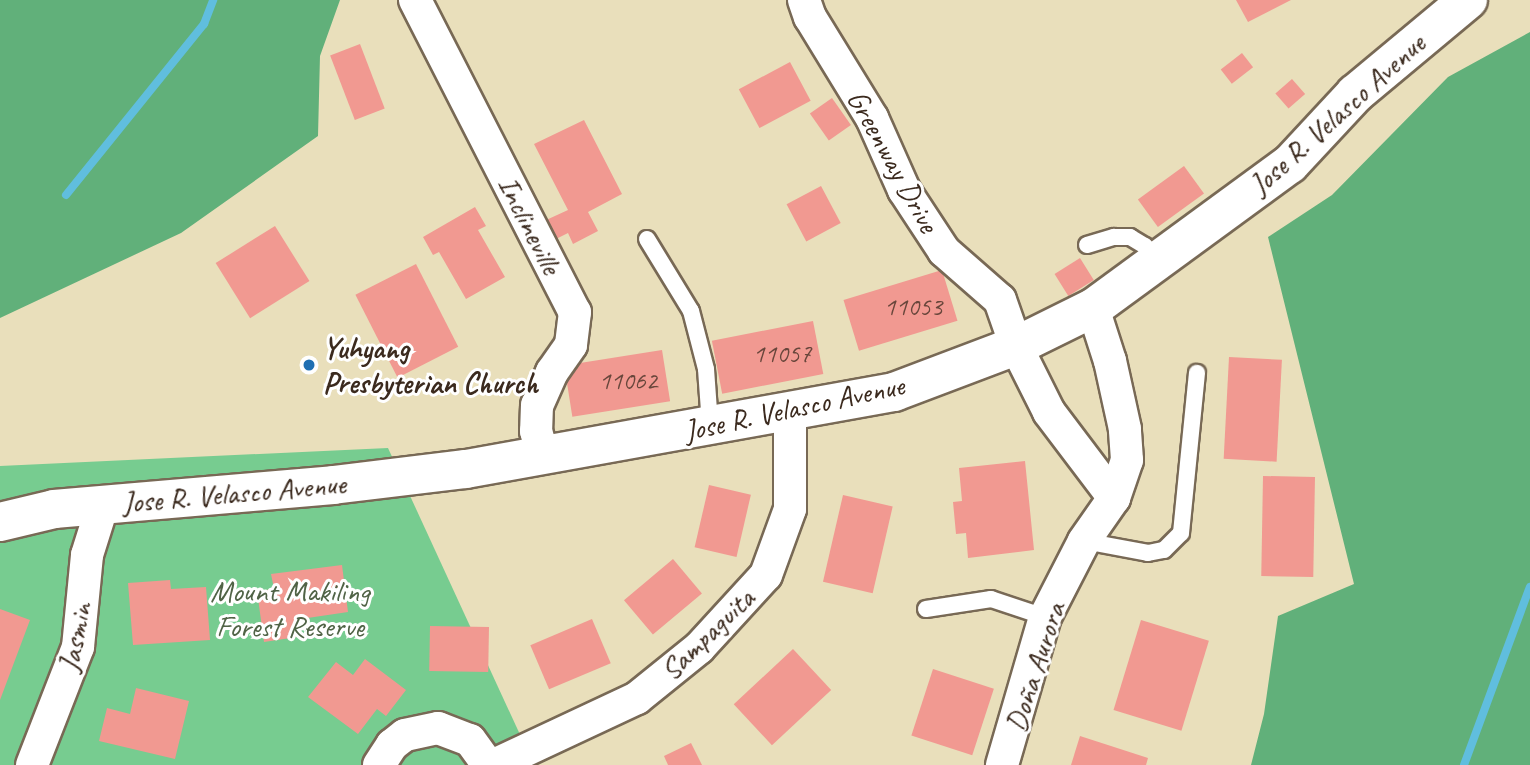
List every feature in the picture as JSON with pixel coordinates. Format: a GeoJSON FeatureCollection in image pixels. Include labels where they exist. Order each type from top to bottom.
{"type":"FeatureCollection","features":[{"type":"Feature","properties":{"kind":"main road","name":"Jose R. Velasco Avenue"},"geometry":{"type":"LineString","coordinates":[[0,522],[54,509],[333,485],[466,469],[894,392],[1016,346],[1093,308],[1290,164],[1355,94],[1468,0]]}},
{"type":"Feature","properties":{"kind":"street","name":"Inclineville"},"geometry":{"type":"LineString","coordinates":[[415,0],[575,312],[572,345],[552,372],[537,405],[536,431],[544,455]]}},
{"type":"Feature","properties":{"kind":"street","name":"Greenway Drive"},"geometry":{"type":"LineString","coordinates":[[804,0],[810,17],[872,118],[904,190],[944,251],[1000,300],[1016,346]]}},
{"type":"Feature","properties":{"kind":"street","name":"Doña Aurora"},"geometry":{"type":"LineString","coordinates":[[1002,765],[1045,617],[1084,541],[1114,498],[1127,460],[1125,429],[1110,361],[1093,308]]}},
{"type":"Feature","properties":{"kind":"street"},"geometry":{"type":"LineString","coordinates":[[1016,346],[1049,412],[1114,498]]}},
{"type":"Feature","properties":{"kind":"street","name":"Sampaguita"},"geometry":{"type":"LineString","coordinates":[[494,765],[637,698],[699,648],[766,575],[790,509],[790,410]]}},
{"type":"Feature","properties":{"kind":"street","name":"Jasmin"},"geometry":{"type":"LineString","coordinates":[[32,765],[78,647],[87,555],[103,504]]}},
{"type":"Feature","properties":{"kind":"street"},"geometry":{"type":"LineString","coordinates":[[379,765],[392,745],[405,735],[438,728],[470,740],[488,765]]}},
{"type":"Feature","properties":{"kind":"lane"},"geometry":{"type":"LineString","coordinates":[[1087,245],[1114,237],[1130,237],[1145,246],[1157,262]]}},
{"type":"Feature","properties":{"kind":"lane"},"geometry":{"type":"LineString","coordinates":[[647,239],[691,312],[706,369],[710,427]]}},
{"type":"Feature","properties":{"kind":"lane"},"geometry":{"type":"LineString","coordinates":[[1084,541],[1148,553],[1164,550],[1181,533],[1197,373]]}},
{"type":"Feature","properties":{"kind":"lane"},"geometry":{"type":"LineString","coordinates":[[926,609],[992,599],[1045,617]]}},
{"type":"Feature","properties":{"kind":"green space"},"geometry":{"type":"Polygon","coordinates":[[[0,0],[340,0],[320,56],[318,136],[181,233],[0,318],[0,0]]]}},
{"type":"Feature","properties":{"kind":"green space"},"geometry":{"type":"Polygon","coordinates":[[[1530,32],[1530,765],[1251,765],[1264,714],[1278,616],[1354,584],[1268,237],[1332,195],[1448,77],[1530,32]]]}},
{"type":"Feature","properties":{"kind":"green space","name":"Mount Makiling Forest Reserve"},"geometry":{"type":"Polygon","coordinates":[[[388,448],[534,765],[0,765],[0,466],[388,448]]]}},
{"type":"Feature","properties":{"kind":"building"},"geometry":{"type":"Polygon","coordinates":[[[1236,0],[1291,0],[1248,22],[1236,0]]]}},
{"type":"Feature","properties":{"kind":"building"},"geometry":{"type":"Polygon","coordinates":[[[360,44],[385,108],[355,120],[330,55],[360,44]]]}},
{"type":"Feature","properties":{"kind":"building"},"geometry":{"type":"Polygon","coordinates":[[[1242,53],[1253,67],[1232,84],[1221,70],[1242,53]]]}},
{"type":"Feature","properties":{"kind":"building"},"geometry":{"type":"Polygon","coordinates":[[[790,62],[811,101],[759,128],[739,89],[790,62]]]}},
{"type":"Feature","properties":{"kind":"building"},"geometry":{"type":"Polygon","coordinates":[[[1292,79],[1305,94],[1289,109],[1275,93],[1292,79]]]}},
{"type":"Feature","properties":{"kind":"building"},"geometry":{"type":"Polygon","coordinates":[[[832,98],[851,125],[829,141],[810,113],[832,98]]]}},
{"type":"Feature","properties":{"kind":"building"},"geometry":{"type":"Polygon","coordinates":[[[584,120],[622,194],[588,212],[598,231],[573,244],[568,233],[554,240],[544,221],[568,210],[534,144],[584,120]]]}},
{"type":"Feature","properties":{"kind":"building"},"geometry":{"type":"Polygon","coordinates":[[[1184,166],[1204,194],[1158,227],[1138,200],[1184,166]]]}},
{"type":"Feature","properties":{"kind":"building"},"geometry":{"type":"Polygon","coordinates":[[[821,186],[841,223],[806,241],[787,204],[821,186]]]}},
{"type":"Feature","properties":{"kind":"building"},"geometry":{"type":"Polygon","coordinates":[[[475,207],[486,226],[478,230],[505,277],[466,299],[439,252],[433,255],[423,237],[475,207]]]}},
{"type":"Feature","properties":{"kind":"building"},"geometry":{"type":"Polygon","coordinates":[[[275,226],[309,281],[250,318],[216,263],[275,226]]]}},
{"type":"Feature","properties":{"kind":"building"},"geometry":{"type":"Polygon","coordinates":[[[1080,258],[1094,280],[1068,296],[1055,274],[1080,258]]]}},
{"type":"Feature","properties":{"kind":"building"},"geometry":{"type":"Polygon","coordinates":[[[416,264],[458,347],[398,378],[355,295],[416,264]]]}},
{"type":"Feature","properties":{"kind":"building"},"geometry":{"type":"Polygon","coordinates":[[[942,270],[957,321],[859,351],[844,300],[942,270]]]}},
{"type":"Feature","properties":{"kind":"building"},"geometry":{"type":"Polygon","coordinates":[[[813,321],[823,374],[722,394],[712,341],[813,321]]]}},
{"type":"Feature","properties":{"kind":"building"},"geometry":{"type":"Polygon","coordinates":[[[662,350],[670,401],[572,417],[564,365],[662,350]]]}},
{"type":"Feature","properties":{"kind":"building"},"geometry":{"type":"Polygon","coordinates":[[[1229,357],[1282,360],[1277,462],[1224,459],[1229,357]]]}},
{"type":"Feature","properties":{"kind":"building"},"geometry":{"type":"Polygon","coordinates":[[[1025,461],[1034,550],[968,558],[966,533],[956,534],[953,502],[962,501],[959,468],[1025,461]]]}},
{"type":"Feature","properties":{"kind":"building"},"geometry":{"type":"Polygon","coordinates":[[[1263,476],[1315,477],[1313,577],[1261,576],[1263,476]]]}},
{"type":"Feature","properties":{"kind":"building"},"geometry":{"type":"Polygon","coordinates":[[[709,485],[751,495],[737,557],[695,547],[709,485]]]}},
{"type":"Feature","properties":{"kind":"building"},"geometry":{"type":"Polygon","coordinates":[[[843,495],[893,506],[873,593],[823,582],[843,495]]]}},
{"type":"Feature","properties":{"kind":"building"},"geometry":{"type":"Polygon","coordinates":[[[673,559],[702,593],[653,635],[624,600],[673,559]]]}},
{"type":"Feature","properties":{"kind":"building"},"geometry":{"type":"Polygon","coordinates":[[[342,565],[348,612],[294,620],[297,637],[264,642],[257,591],[274,589],[271,574],[342,565]]]}},
{"type":"Feature","properties":{"kind":"building"},"geometry":{"type":"Polygon","coordinates":[[[170,580],[171,589],[206,587],[210,640],[133,645],[128,583],[170,580]]]}},
{"type":"Feature","properties":{"kind":"building"},"geometry":{"type":"Polygon","coordinates":[[[0,609],[30,620],[0,700],[0,609]]]}},
{"type":"Feature","properties":{"kind":"building"},"geometry":{"type":"Polygon","coordinates":[[[592,619],[611,663],[549,689],[530,645],[592,619]]]}},
{"type":"Feature","properties":{"kind":"building"},"geometry":{"type":"Polygon","coordinates":[[[1141,620],[1209,641],[1181,731],[1114,710],[1141,620]]]}},
{"type":"Feature","properties":{"kind":"building"},"geometry":{"type":"Polygon","coordinates":[[[430,626],[489,627],[488,672],[429,671],[430,626]]]}},
{"type":"Feature","properties":{"kind":"building"},"geometry":{"type":"Polygon","coordinates":[[[793,649],[831,690],[772,745],[734,704],[793,649]]]}},
{"type":"Feature","properties":{"kind":"building"},"geometry":{"type":"Polygon","coordinates":[[[365,659],[406,690],[386,716],[377,709],[358,734],[308,697],[336,662],[353,675],[365,659]]]}},
{"type":"Feature","properties":{"kind":"building"},"geometry":{"type":"Polygon","coordinates":[[[933,669],[994,689],[972,755],[911,736],[933,669]]]}},
{"type":"Feature","properties":{"kind":"building"},"geometry":{"type":"Polygon","coordinates":[[[136,688],[189,701],[175,759],[99,741],[107,708],[130,714],[136,688]]]}},
{"type":"Feature","properties":{"kind":"building"},"geometry":{"type":"Polygon","coordinates":[[[1080,736],[1148,758],[1146,765],[1071,765],[1080,736]]]}},
{"type":"Feature","properties":{"kind":"building"},"geometry":{"type":"Polygon","coordinates":[[[691,743],[702,765],[668,765],[664,756],[691,743]]]}},
{"type":"Feature","properties":{"kind":"waterway"},"geometry":{"type":"LineString","coordinates":[[66,195],[204,24],[213,0]]}},
{"type":"Feature","properties":{"kind":"waterway"},"geometry":{"type":"LineString","coordinates":[[1464,765],[1530,587]]}},
{"type":"Feature","properties":{"kind":"place","name":"Yuhyang Presbyterian Church"},"geometry":{"type":"Point","coordinates":[309,365]}}]}
